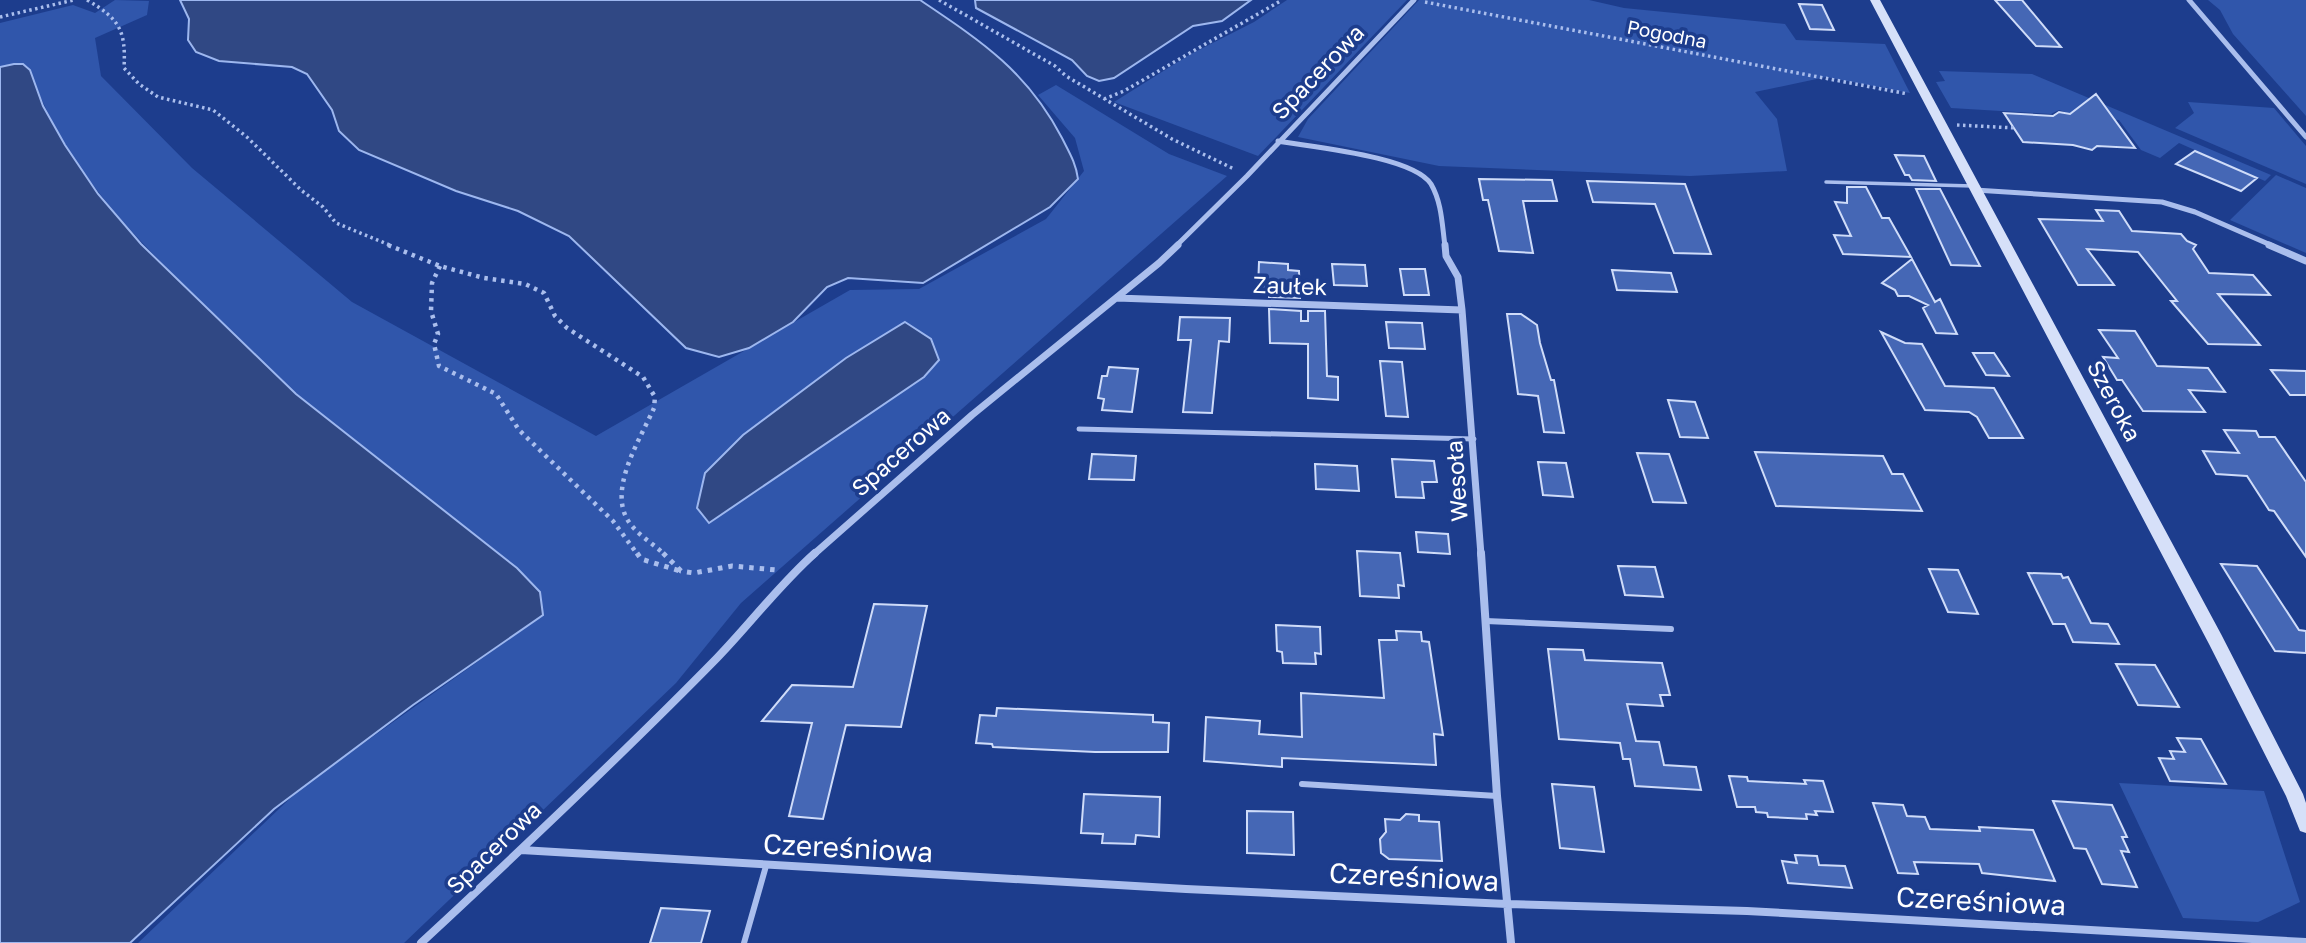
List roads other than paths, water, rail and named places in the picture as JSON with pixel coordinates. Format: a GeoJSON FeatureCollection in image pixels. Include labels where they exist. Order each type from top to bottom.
{"type":"FeatureCollection","features":[{"type":"Feature","properties":{"kind":"street","name":"Spacerowa"},"geometry":{"type":"LineString","coordinates":[[421,943],[521,850],[718,657],[795,572],[972,415],[1158,263],[1247,176],[1414,0]]}},
{"type":"Feature","properties":{"kind":"street","name":"Szeroka"},"geometry":{"type":"LineString","coordinates":[[1875,0],[2215,639],[2294,794],[2306,825]]}},
{"type":"Feature","properties":{"kind":"street"},"geometry":{"type":"LineString","coordinates":[[2189,0],[2306,137]]}},
{"type":"Feature","properties":{"kind":"street","name":"Wesoła"},"geometry":{"type":"LineString","coordinates":[[1278,141],[1394,161],[1429,181],[1440,203],[1446,256],[1458,277],[1462,310],[1474,439],[1497,796],[1511,943]]}},
{"type":"Feature","properties":{"kind":"street"},"geometry":{"type":"LineString","coordinates":[[1974,188],[2162,202],[2195,212],[2306,261]]}},
{"type":"Feature","properties":{"kind":"street","name":"Zaułek"},"geometry":{"type":"LineString","coordinates":[[1116,298],[1462,310]]}},
{"type":"Feature","properties":{"kind":"street","name":"Czereśniowa"},"geometry":{"type":"LineString","coordinates":[[521,850],[766,866],[1507,904],[1747,911],[2306,942]]}},
{"type":"Feature","properties":{"kind":"lane"},"geometry":{"type":"LineString","coordinates":[[1826,182],[1974,188]]}},
{"type":"Feature","properties":{"kind":"lane"},"geometry":{"type":"LineString","coordinates":[[1079,429],[1474,439]]}},
{"type":"Feature","properties":{"kind":"lane"},"geometry":{"type":"LineString","coordinates":[[1486,621],[1671,629]]}},
{"type":"Feature","properties":{"kind":"lane"},"geometry":{"type":"LineString","coordinates":[[1302,784],[1497,796]]}},
{"type":"Feature","properties":{"kind":"lane"},"geometry":{"type":"LineString","coordinates":[[744,943],[766,866]]}}]}
